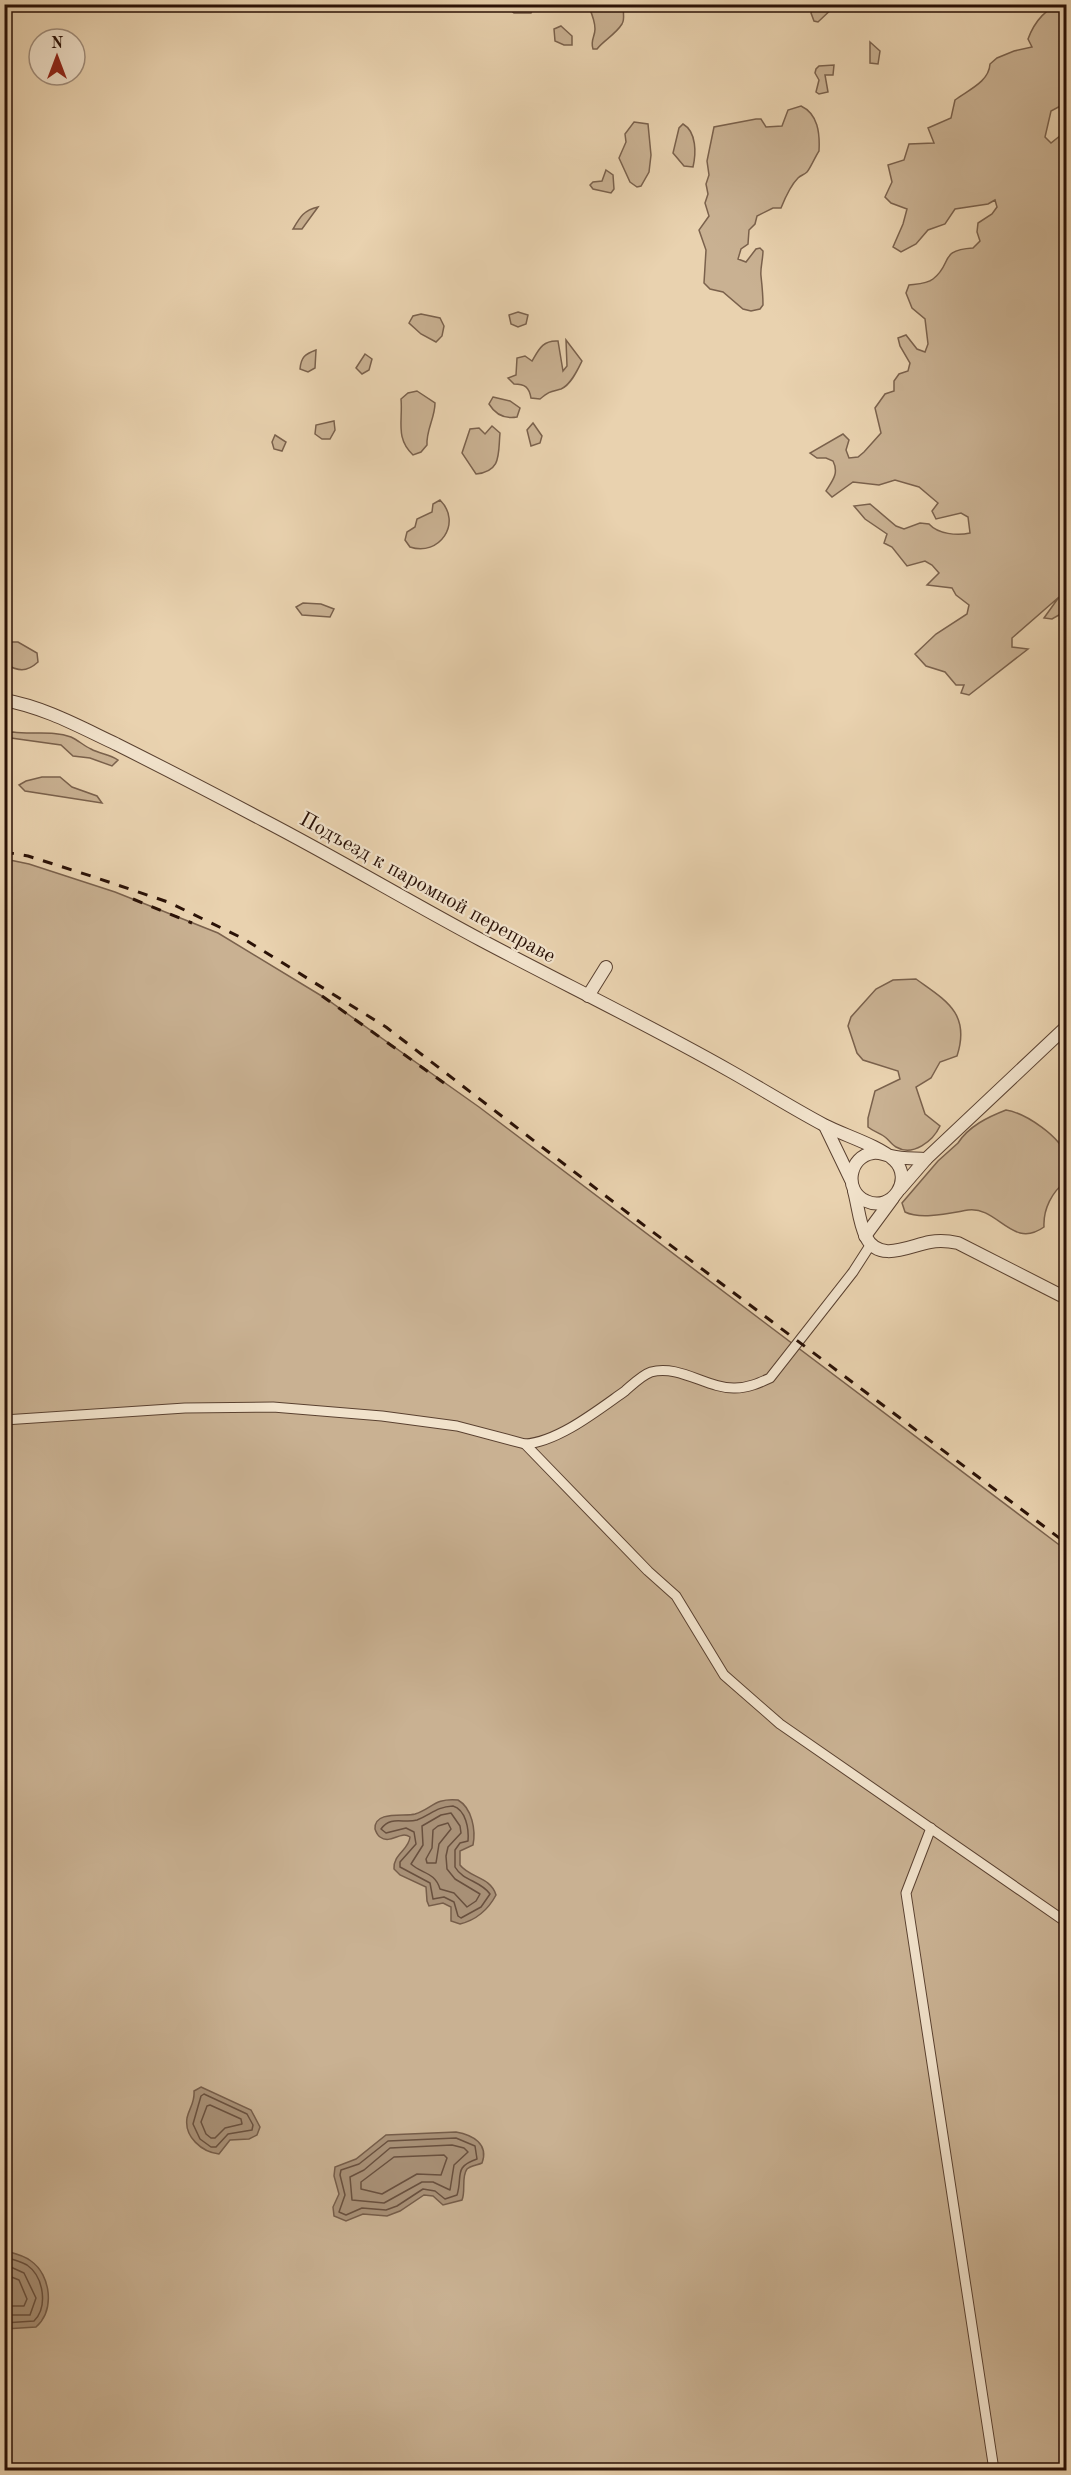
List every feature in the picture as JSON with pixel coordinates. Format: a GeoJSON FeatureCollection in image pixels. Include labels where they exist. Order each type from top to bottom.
{"type":"FeatureCollection","features":[{"type":"Feature","properties":{"kind":"street","name":"Подъезд к паромной переправе"},"geometry":{"type":"LineString","coordinates":[[4,700],[23,703],[69,722],[171,771],[730,1071],[825,1126],[890,1156]]}},
{"type":"Feature","properties":{"kind":"street"},"geometry":{"type":"LineString","coordinates":[[588,996],[606,967]]}},
{"type":"Feature","properties":{"kind":"street"},"geometry":{"type":"LineString","coordinates":[[4,1420],[185,1408],[273,1407],[382,1416],[457,1426],[525,1443],[535,1443],[557,1434],[602,1408],[650,1372],[668,1371],[733,1389],[752,1386],[770,1378],[854,1272],[868,1240],[897,1193],[926,1159],[1066,1027]]}},
{"type":"Feature","properties":{"kind":"street"},"geometry":{"type":"LineString","coordinates":[[825,1126],[859,1197],[876,1204],[897,1193],[902,1180],[901,1171],[890,1156]]}},
{"type":"Feature","properties":{"kind":"street"},"geometry":{"type":"LineString","coordinates":[[926,1159],[881,1153],[863,1156],[852,1171],[852,1185],[868,1240],[886,1252],[931,1242],[958,1243],[1066,1298]]}},
{"type":"Feature","properties":{"kind":"street"},"geometry":{"type":"LineString","coordinates":[[525,1443],[648,1571],[676,1596],[724,1675],[780,1724],[1066,1922]]}},
{"type":"Feature","properties":{"kind":"street"},"geometry":{"type":"LineString","coordinates":[[931,1828],[906,1893],[994,2470]]}},
{"type":"Feature","properties":{"kind":"shaded area"},"geometry":{"type":"Polygon","coordinates":[[[816,4],[836,5],[818,22],[814,21],[811,13],[816,4]]]}},
{"type":"Feature","properties":{"kind":"shaded area"},"geometry":{"type":"Polygon","coordinates":[[[515,5],[535,6],[531,13],[514,13],[510,10],[515,5]]]}},
{"type":"Feature","properties":{"kind":"shaded area"},"geometry":{"type":"Polygon","coordinates":[[[588,5],[625,5],[622,24],[597,49],[593,49],[592,46],[595,26],[588,5]]]}},
{"type":"Feature","properties":{"kind":"shaded area"},"geometry":{"type":"Polygon","coordinates":[[[1066,5],[1066,103],[1051,111],[1045,137],[1051,143],[1066,131],[1066,611],[1052,619],[1044,618],[1059,597],[1012,638],[1012,647],[1028,649],[969,695],[961,693],[964,685],[956,685],[945,672],[926,666],[915,654],[936,634],[967,614],[969,605],[956,595],[952,588],[927,585],[939,573],[932,565],[925,561],[907,566],[892,547],[884,543],[887,534],[865,519],[854,506],[870,504],[896,526],[904,529],[920,523],[929,524],[942,532],[954,534],[970,533],[968,517],[961,513],[936,519],[932,511],[938,503],[919,487],[895,480],[879,485],[853,482],[832,497],[826,491],[835,473],[833,461],[817,458],[810,453],[843,434],[849,440],[846,450],[849,458],[858,457],[881,433],[875,408],[885,394],[894,391],[894,381],[899,374],[908,371],[910,363],[898,338],[906,335],[917,349],[925,352],[928,344],[925,319],[912,308],[906,293],[909,285],[931,281],[943,268],[950,255],[962,249],[973,248],[980,241],[977,232],[978,223],[992,214],[997,207],[995,200],[988,204],[955,209],[945,224],[928,230],[916,244],[901,252],[893,247],[907,209],[891,203],[885,197],[892,182],[888,165],[904,160],[909,144],[934,143],[928,128],[951,118],[955,100],[982,81],[990,64],[997,58],[1032,47],[1028,39],[1042,16],[1053,8],[1066,5]]]}},
{"type":"Feature","properties":{"kind":"shaded area"},"geometry":{"type":"Polygon","coordinates":[[[561,26],[572,36],[572,45],[564,45],[555,41],[554,29],[561,26]]]}},
{"type":"Feature","properties":{"kind":"shaded area"},"geometry":{"type":"Polygon","coordinates":[[[870,42],[880,51],[878,64],[870,63],[870,42]]]}},
{"type":"Feature","properties":{"kind":"shaded area"},"geometry":{"type":"Polygon","coordinates":[[[834,65],[833,75],[825,75],[828,92],[819,94],[816,92],[819,80],[815,73],[816,69],[819,66],[834,65]]]}},
{"type":"Feature","properties":{"kind":"shaded area"},"geometry":{"type":"Polygon","coordinates":[[[801,106],[807,109],[817,125],[819,151],[806,173],[793,184],[781,208],[773,208],[757,216],[755,224],[749,230],[748,244],[741,249],[738,259],[746,262],[756,249],[760,248],[763,251],[761,273],[763,305],[760,309],[751,311],[743,309],[723,292],[710,289],[704,283],[706,250],[699,230],[709,216],[705,203],[709,175],[707,161],[714,127],[756,119],[761,119],[766,127],[782,126],[788,110],[801,106]]]}},
{"type":"Feature","properties":{"kind":"shaded area"},"geometry":{"type":"Polygon","coordinates":[[[634,122],[648,124],[651,155],[649,172],[641,186],[637,187],[630,182],[619,158],[626,142],[625,134],[634,122]]]}},
{"type":"Feature","properties":{"kind":"shaded area"},"geometry":{"type":"Polygon","coordinates":[[[683,124],[691,132],[693,138],[695,156],[693,167],[684,166],[673,153],[679,128],[683,124]]]}},
{"type":"Feature","properties":{"kind":"shaded area"},"geometry":{"type":"Polygon","coordinates":[[[606,170],[613,175],[614,189],[611,193],[593,189],[590,185],[593,182],[602,181],[606,170]]]}},
{"type":"Feature","properties":{"kind":"shaded area"},"geometry":{"type":"Polygon","coordinates":[[[318,207],[302,229],[293,229],[303,215],[318,207]]]}},
{"type":"Feature","properties":{"kind":"shaded area"},"geometry":{"type":"Polygon","coordinates":[[[518,312],[528,315],[526,324],[518,327],[511,324],[509,315],[518,312]]]}},
{"type":"Feature","properties":{"kind":"shaded area"},"geometry":{"type":"Polygon","coordinates":[[[421,314],[440,318],[444,326],[442,336],[436,342],[421,334],[409,323],[413,316],[421,314]]]}},
{"type":"Feature","properties":{"kind":"shaded area"},"geometry":{"type":"Polygon","coordinates":[[[566,340],[582,361],[565,387],[550,392],[540,399],[531,398],[526,387],[514,384],[508,378],[516,375],[517,358],[525,356],[532,361],[542,346],[553,341],[558,341],[563,371],[567,366],[566,340]]]}},
{"type":"Feature","properties":{"kind":"shaded area"},"geometry":{"type":"Polygon","coordinates":[[[316,350],[315,368],[308,372],[300,369],[304,356],[316,350]]]}},
{"type":"Feature","properties":{"kind":"shaded area"},"geometry":{"type":"Polygon","coordinates":[[[365,354],[372,359],[369,370],[362,374],[356,368],[365,354]]]}},
{"type":"Feature","properties":{"kind":"shaded area"},"geometry":{"type":"Polygon","coordinates":[[[417,391],[435,403],[427,445],[421,452],[413,455],[407,449],[402,436],[401,399],[408,393],[417,391]]]}},
{"type":"Feature","properties":{"kind":"shaded area"},"geometry":{"type":"Polygon","coordinates":[[[493,397],[510,401],[520,408],[517,417],[504,416],[494,411],[489,404],[493,397]]]}},
{"type":"Feature","properties":{"kind":"shaded area"},"geometry":{"type":"Polygon","coordinates":[[[334,421],[335,430],[330,439],[322,439],[315,434],[316,425],[334,421]]]}},
{"type":"Feature","properties":{"kind":"shaded area"},"geometry":{"type":"Polygon","coordinates":[[[533,423],[542,436],[540,443],[531,446],[527,430],[533,423]]]}},
{"type":"Feature","properties":{"kind":"shaded area"},"geometry":{"type":"Polygon","coordinates":[[[492,426],[500,433],[497,460],[490,469],[476,474],[462,453],[470,429],[479,428],[485,434],[492,426]]]}},
{"type":"Feature","properties":{"kind":"shaded area"},"geometry":{"type":"Polygon","coordinates":[[[275,435],[286,442],[282,451],[274,449],[272,442],[275,435]]]}},
{"type":"Feature","properties":{"kind":"shaded area"},"geometry":{"type":"Polygon","coordinates":[[[440,500],[447,509],[449,518],[444,536],[430,547],[421,549],[410,547],[405,540],[407,532],[415,527],[417,519],[432,512],[433,504],[440,500]]]}},
{"type":"Feature","properties":{"kind":"shaded area"},"geometry":{"type":"Polygon","coordinates":[[[303,603],[321,604],[334,609],[330,617],[302,615],[296,607],[303,603]]]}},
{"type":"Feature","properties":{"kind":"shaded area"},"geometry":{"type":"Polygon","coordinates":[[[9,642],[18,642],[37,653],[38,662],[22,670],[5,664],[5,651],[9,642]]]}},
{"type":"Feature","properties":{"kind":"shaded area"},"geometry":{"type":"Polygon","coordinates":[[[13,732],[64,735],[74,738],[94,751],[118,760],[112,766],[90,758],[73,756],[61,745],[11,738],[5,734],[13,732]]]}},
{"type":"Feature","properties":{"kind":"shaded area"},"geometry":{"type":"Polygon","coordinates":[[[42,777],[60,777],[72,787],[97,796],[102,803],[25,791],[19,785],[42,777]]]}},
{"type":"Feature","properties":{"kind":"shaded area"},"geometry":{"type":"Polygon","coordinates":[[[5,859],[29,864],[115,892],[218,933],[325,998],[479,1107],[1066,1550],[1066,2470],[5,2470],[5,859]]]}},
{"type":"Feature","properties":{"kind":"shaded area"},"geometry":{"type":"Polygon","coordinates":[[[916,979],[953,1009],[961,1029],[957,1056],[940,1062],[931,1078],[916,1087],[925,1114],[940,1126],[933,1137],[922,1146],[902,1150],[868,1127],[875,1091],[900,1079],[898,1071],[863,1060],[857,1053],[848,1026],[851,1017],[876,989],[893,980],[916,979]]]}},
{"type":"Feature","properties":{"kind":"shaded area"},"geometry":{"type":"Polygon","coordinates":[[[1006,1110],[1023,1116],[1042,1127],[1058,1142],[1066,1157],[1066,1181],[1049,1201],[1044,1227],[1033,1233],[1014,1231],[988,1214],[979,1211],[968,1210],[927,1216],[905,1212],[902,1203],[938,1161],[973,1127],[1006,1110]]]}},
{"type":"Feature","properties":{"kind":"water"},"geometry":{"type":"Polygon","coordinates":[[[458,1800],[470,1814],[474,1833],[473,1845],[460,1851],[460,1865],[490,1885],[496,1895],[481,1914],[460,1924],[451,1921],[451,1907],[443,1903],[429,1906],[426,1887],[400,1875],[394,1869],[396,1860],[410,1837],[403,1835],[384,1839],[375,1829],[379,1819],[415,1814],[439,1802],[458,1800]]]}},
{"type":"Feature","properties":{"kind":"water"},"geometry":{"type":"Polygon","coordinates":[[[201,2087],[251,2110],[260,2127],[257,2135],[249,2139],[230,2140],[219,2154],[201,2147],[188,2131],[187,2118],[194,2099],[194,2091],[201,2087]]]}},
{"type":"Feature","properties":{"kind":"water"},"geometry":{"type":"Polygon","coordinates":[[[456,2132],[474,2138],[481,2146],[484,2156],[482,2163],[468,2168],[465,2172],[462,2200],[443,2205],[433,2196],[424,2195],[400,2211],[387,2216],[363,2214],[346,2221],[334,2216],[333,2207],[339,2194],[334,2176],[335,2167],[356,2159],[386,2135],[456,2132]]]}},
{"type":"Feature","properties":{"kind":"water"},"geometry":{"type":"Polygon","coordinates":[[[5,2251],[28,2259],[38,2267],[43,2275],[48,2302],[42,2320],[36,2327],[5,2329],[5,2251]]]}},
{"type":"Feature","properties":{"kind":"railway"},"geometry":{"type":"LineString","coordinates":[[4,852],[28,856],[168,902],[244,939],[386,1027],[633,1217],[1066,1543]]}},
{"type":"Feature","properties":{"kind":"railway"},"geometry":{"type":"LineString","coordinates":[[133,899],[192,923]]}},
{"type":"Feature","properties":{"kind":"railway"},"geometry":{"type":"LineString","coordinates":[[322,996],[444,1083]]}}]}
